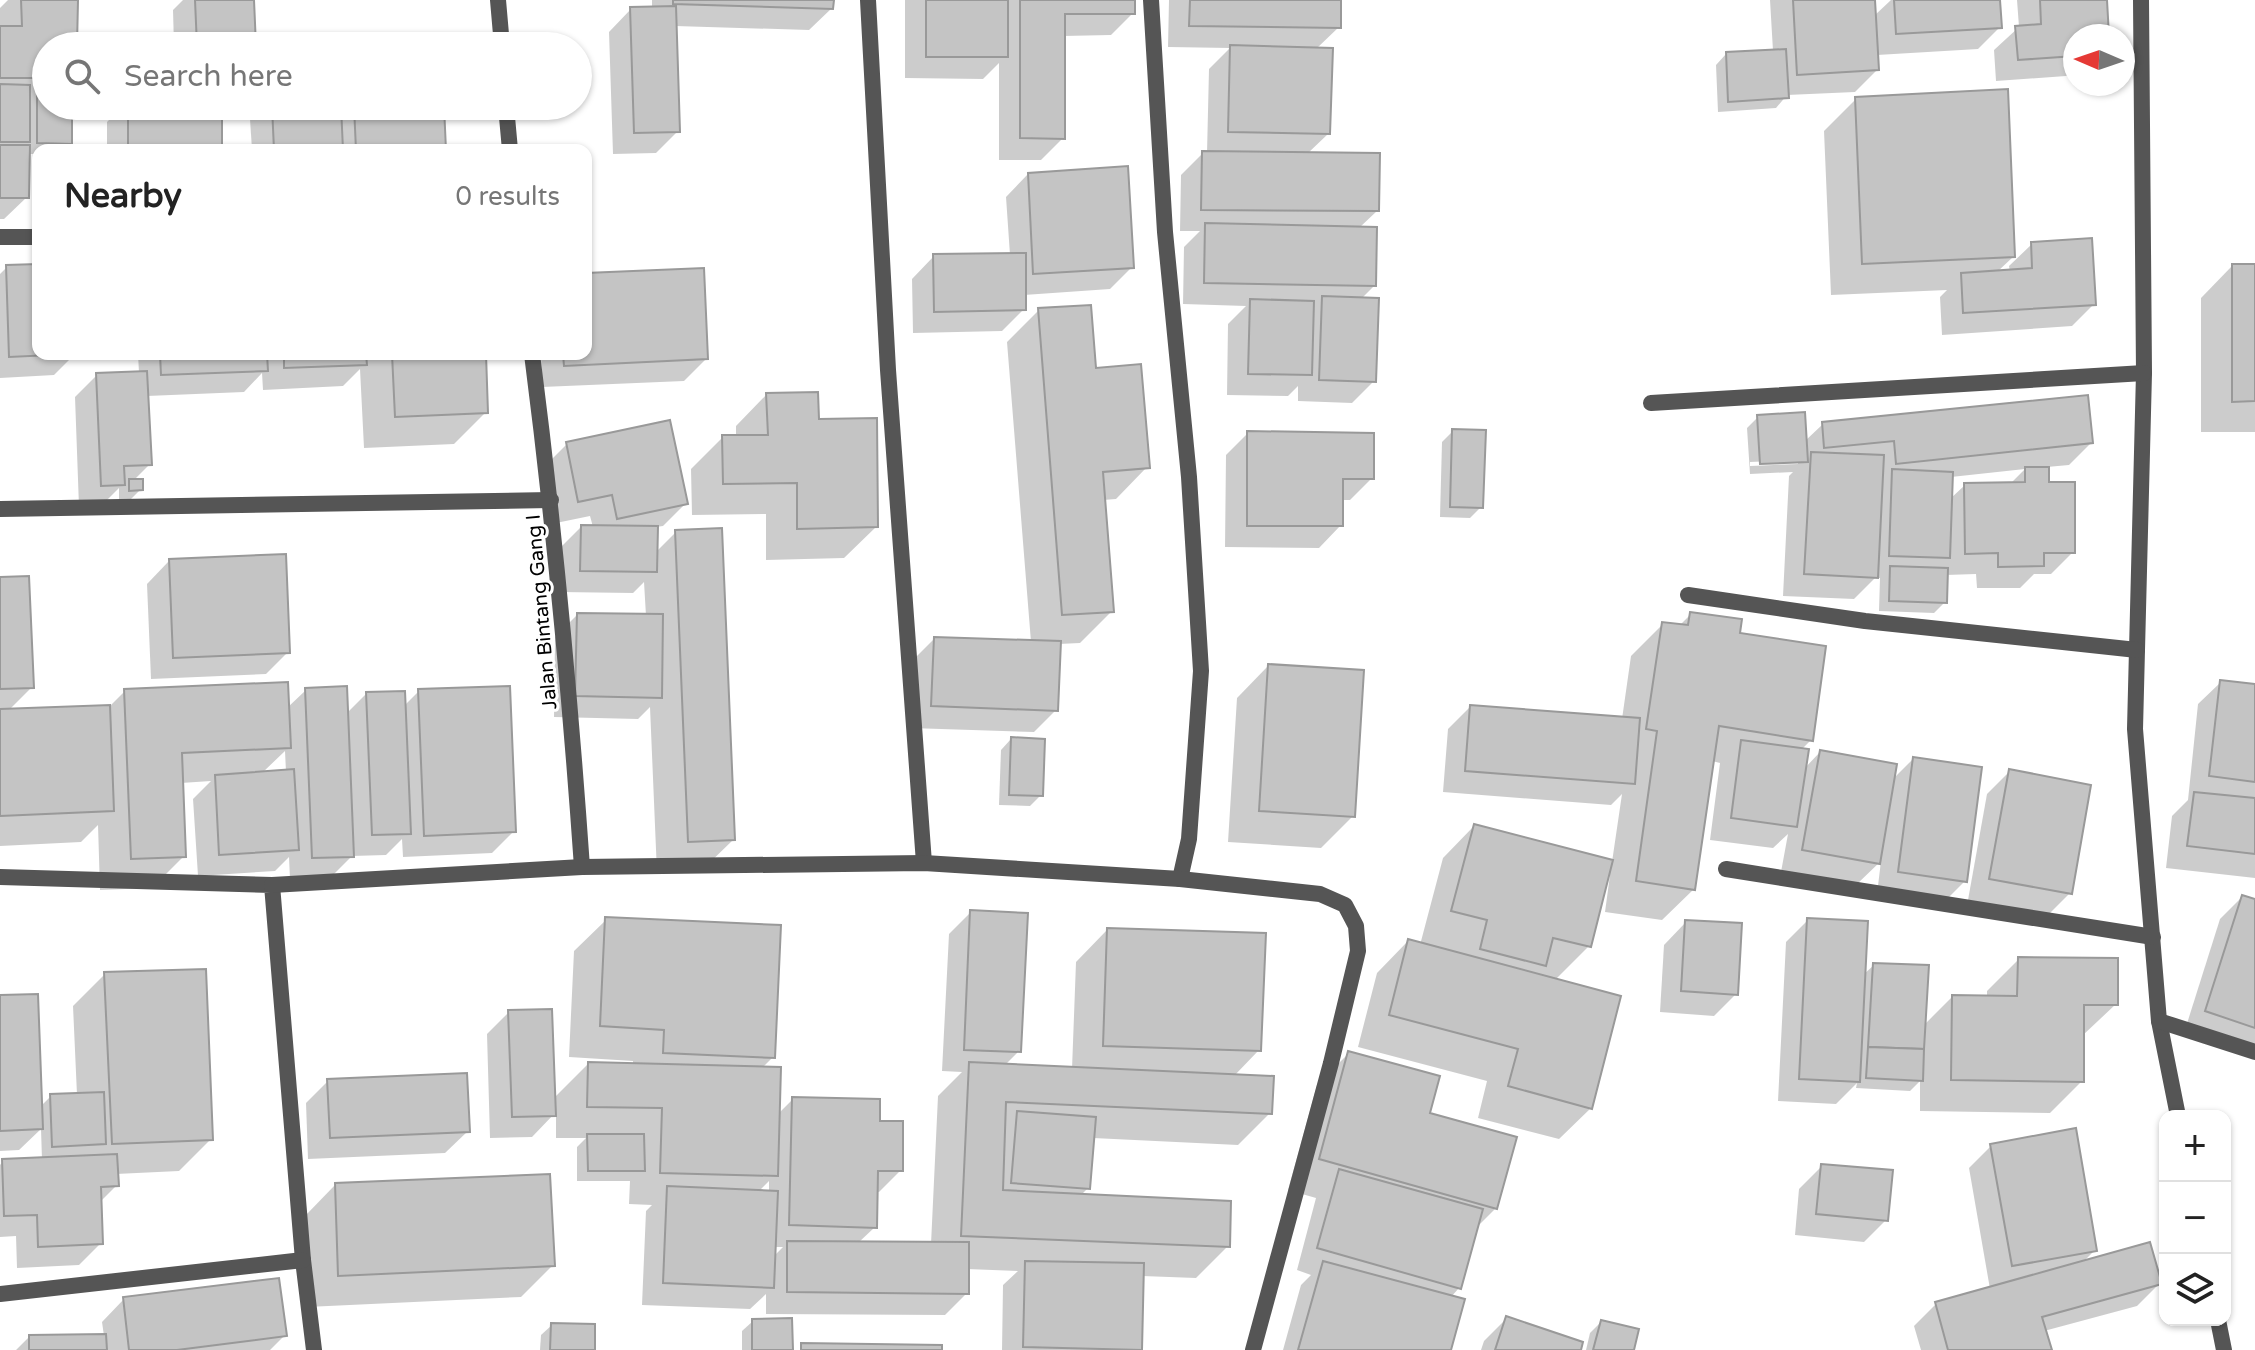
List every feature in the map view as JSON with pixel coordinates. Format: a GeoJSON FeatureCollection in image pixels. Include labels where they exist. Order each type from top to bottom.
{"type":"FeatureCollection","features":[{"type":"Feature","properties":{"kind":"street"},"geometry":{"type":"LineString","coordinates":[[498,0],[501,32]]}},
{"type":"Feature","properties":{"kind":"street"},"geometry":{"type":"LineString","coordinates":[[868,0],[888,370],[924,863]]}},
{"type":"Feature","properties":{"kind":"street"},"geometry":{"type":"LineString","coordinates":[[1151,0],[1165,232],[1189,477],[1201,671],[1189,839],[1180,879]]}},
{"type":"Feature","properties":{"kind":"street"},"geometry":{"type":"LineString","coordinates":[[2141,0],[2144,373],[2135,729],[2159,1021],[2177,1110]]}},
{"type":"Feature","properties":{"kind":"street"},"geometry":{"type":"LineString","coordinates":[[507,120],[509,144]]}},
{"type":"Feature","properties":{"kind":"street"},"geometry":{"type":"LineString","coordinates":[[0,237],[32,237]]}},
{"type":"Feature","properties":{"kind":"street","name":"Jalan Bintang Gang I"},"geometry":{"type":"LineString","coordinates":[[533,360],[551,500],[570,695],[582,867]]}},
{"type":"Feature","properties":{"kind":"street"},"geometry":{"type":"LineString","coordinates":[[1651,403],[2144,373]]}},
{"type":"Feature","properties":{"kind":"street"},"geometry":{"type":"LineString","coordinates":[[0,509],[551,500]]}},
{"type":"Feature","properties":{"kind":"street"},"geometry":{"type":"LineString","coordinates":[[1688,595],[1879,623],[2137,650]]}},
{"type":"Feature","properties":{"kind":"street"},"geometry":{"type":"LineString","coordinates":[[0,877],[272,885],[582,867],[924,863],[1180,879],[1320,894],[1345,905],[1356,926],[1358,951],[1253,1350]]}},
{"type":"Feature","properties":{"kind":"street"},"geometry":{"type":"LineString","coordinates":[[1726,869],[2153,937]]}},
{"type":"Feature","properties":{"kind":"street"},"geometry":{"type":"LineString","coordinates":[[272,885],[303,1260],[314,1350]]}},
{"type":"Feature","properties":{"kind":"street"},"geometry":{"type":"LineString","coordinates":[[2159,1021],[2255,1052]]}},
{"type":"Feature","properties":{"kind":"street"},"geometry":{"type":"LineString","coordinates":[[0,1294],[303,1260]]}},
{"type":"Feature","properties":{"kind":"street"},"geometry":{"type":"LineString","coordinates":[[2219,1326],[2224,1350]]}},
{"type":"Feature","properties":{"kind":"building"},"geometry":{"type":"Polygon","coordinates":[[[21,0],[78,0],[77,32],[32,32],[32,78],[0,78],[0,26],[22,26],[21,0]]]}},
{"type":"Feature","properties":{"kind":"building"},"geometry":{"type":"Polygon","coordinates":[[[195,0],[254,0],[255,32],[196,32],[195,0]]]}},
{"type":"Feature","properties":{"kind":"building"},"geometry":{"type":"Polygon","coordinates":[[[673,0],[834,0],[833,9],[673,4],[673,0]]]}},
{"type":"Feature","properties":{"kind":"building"},"geometry":{"type":"Polygon","coordinates":[[[926,0],[1008,0],[1008,57],[926,57],[926,0]]]}},
{"type":"Feature","properties":{"kind":"building"},"geometry":{"type":"Polygon","coordinates":[[[1020,0],[1135,0],[1135,14],[1065,14],[1065,139],[1020,138],[1020,0]]]}},
{"type":"Feature","properties":{"kind":"building"},"geometry":{"type":"Polygon","coordinates":[[[1190,0],[1341,0],[1341,28],[1189,26],[1190,0]]]}},
{"type":"Feature","properties":{"kind":"building"},"geometry":{"type":"Polygon","coordinates":[[[1793,0],[1875,0],[1879,70],[1797,75],[1793,0]]]}},
{"type":"Feature","properties":{"kind":"building"},"geometry":{"type":"Polygon","coordinates":[[[1894,0],[2000,0],[2002,28],[1896,34],[1894,0]]]}},
{"type":"Feature","properties":{"kind":"building"},"geometry":{"type":"Polygon","coordinates":[[[2040,0],[2107,0],[2108,24],[2063,24],[2063,57],[2018,60],[2015,26],[2041,24],[2040,0]]]}},
{"type":"Feature","properties":{"kind":"building"},"geometry":{"type":"Polygon","coordinates":[[[676,6],[680,132],[634,133],[630,7],[676,6]]]}},
{"type":"Feature","properties":{"kind":"building"},"geometry":{"type":"Polygon","coordinates":[[[1230,45],[1333,48],[1330,134],[1228,132],[1230,45]]]}},
{"type":"Feature","properties":{"kind":"building"},"geometry":{"type":"Polygon","coordinates":[[[1786,49],[1789,98],[1728,102],[1726,52],[1786,49]]]}},
{"type":"Feature","properties":{"kind":"building"},"geometry":{"type":"Polygon","coordinates":[[[0,84],[30,85],[30,142],[0,142],[0,84]]]}},
{"type":"Feature","properties":{"kind":"building"},"geometry":{"type":"Polygon","coordinates":[[[2008,89],[2015,257],[1862,264],[1855,97],[2008,89]]]}},
{"type":"Feature","properties":{"kind":"building"},"geometry":{"type":"Polygon","coordinates":[[[37,120],[72,120],[72,144],[37,143],[37,120]]]}},
{"type":"Feature","properties":{"kind":"building"},"geometry":{"type":"Polygon","coordinates":[[[128,120],[222,120],[222,144],[128,144],[128,120]]]}},
{"type":"Feature","properties":{"kind":"building"},"geometry":{"type":"Polygon","coordinates":[[[273,120],[342,120],[343,144],[274,144],[273,120]]]}},
{"type":"Feature","properties":{"kind":"building"},"geometry":{"type":"Polygon","coordinates":[[[355,120],[445,120],[446,144],[356,144],[355,120]]]}},
{"type":"Feature","properties":{"kind":"building"},"geometry":{"type":"Polygon","coordinates":[[[0,145],[30,145],[29,198],[0,198],[0,145]]]}},
{"type":"Feature","properties":{"kind":"building"},"geometry":{"type":"Polygon","coordinates":[[[1202,151],[1380,153],[1379,211],[1201,210],[1202,151]]]}},
{"type":"Feature","properties":{"kind":"building"},"geometry":{"type":"Polygon","coordinates":[[[1128,166],[1134,268],[1033,274],[1028,173],[1128,166]]]}},
{"type":"Feature","properties":{"kind":"building"},"geometry":{"type":"Polygon","coordinates":[[[1205,223],[1377,227],[1376,286],[1204,283],[1205,223]]]}},
{"type":"Feature","properties":{"kind":"building"},"geometry":{"type":"Polygon","coordinates":[[[2092,238],[2096,305],[1963,313],[1961,273],[2032,268],[2031,242],[2092,238]]]}},
{"type":"Feature","properties":{"kind":"building"},"geometry":{"type":"Polygon","coordinates":[[[1026,253],[1026,310],[934,312],[933,254],[1026,253]]]}},
{"type":"Feature","properties":{"kind":"building"},"geometry":{"type":"Polygon","coordinates":[[[32,264],[32,356],[9,357],[6,265],[32,264]]]}},
{"type":"Feature","properties":{"kind":"building"},"geometry":{"type":"Polygon","coordinates":[[[2232,264],[2255,264],[2255,401],[2232,402],[2232,264]]]}},
{"type":"Feature","properties":{"kind":"building"},"geometry":{"type":"Polygon","coordinates":[[[704,268],[708,359],[564,366],[564,360],[592,360],[592,273],[704,268]]]}},
{"type":"Feature","properties":{"kind":"building"},"geometry":{"type":"Polygon","coordinates":[[[1322,296],[1379,298],[1376,382],[1319,380],[1322,296]]]}},
{"type":"Feature","properties":{"kind":"building"},"geometry":{"type":"Polygon","coordinates":[[[1250,299],[1314,301],[1312,375],[1248,374],[1250,299]]]}},
{"type":"Feature","properties":{"kind":"building"},"geometry":{"type":"Polygon","coordinates":[[[1091,305],[1096,368],[1141,364],[1150,468],[1103,472],[1114,612],[1062,615],[1038,308],[1091,305]]]}},
{"type":"Feature","properties":{"kind":"building"},"geometry":{"type":"Polygon","coordinates":[[[160,360],[267,360],[268,371],[161,375],[160,360]]]}},
{"type":"Feature","properties":{"kind":"building"},"geometry":{"type":"Polygon","coordinates":[[[284,360],[367,360],[367,365],[284,368],[284,360]]]}},
{"type":"Feature","properties":{"kind":"building"},"geometry":{"type":"Polygon","coordinates":[[[392,360],[486,360],[488,413],[395,417],[392,360]]]}},
{"type":"Feature","properties":{"kind":"building"},"geometry":{"type":"Polygon","coordinates":[[[147,371],[152,465],[124,466],[125,485],[101,486],[96,373],[147,371]]]}},
{"type":"Feature","properties":{"kind":"building"},"geometry":{"type":"Polygon","coordinates":[[[818,392],[819,419],[877,418],[878,527],[797,529],[797,483],[723,484],[722,435],[768,435],[766,393],[818,392]]]}},
{"type":"Feature","properties":{"kind":"building"},"geometry":{"type":"Polygon","coordinates":[[[2088,395],[2093,443],[1896,464],[1894,441],[1824,448],[1822,422],[2088,395]]]}},
{"type":"Feature","properties":{"kind":"building"},"geometry":{"type":"Polygon","coordinates":[[[1805,412],[1808,462],[1760,464],[1757,415],[1805,412]]]}},
{"type":"Feature","properties":{"kind":"building"},"geometry":{"type":"Polygon","coordinates":[[[670,420],[688,504],[617,519],[612,495],[578,502],[566,442],[670,420]]]}},
{"type":"Feature","properties":{"kind":"building"},"geometry":{"type":"Polygon","coordinates":[[[1452,429],[1486,430],[1483,508],[1450,507],[1452,429]]]}},
{"type":"Feature","properties":{"kind":"building"},"geometry":{"type":"Polygon","coordinates":[[[1247,431],[1374,433],[1374,479],[1343,479],[1343,526],[1247,526],[1247,431]]]}},
{"type":"Feature","properties":{"kind":"building"},"geometry":{"type":"Polygon","coordinates":[[[1811,452],[1884,455],[1878,578],[1804,574],[1811,452]]]}},
{"type":"Feature","properties":{"kind":"building"},"geometry":{"type":"Polygon","coordinates":[[[2025,467],[2049,467],[2049,482],[2075,482],[2075,553],[2044,553],[2044,566],[1998,567],[1998,553],[1965,554],[1964,483],[2025,482],[2025,467]]]}},
{"type":"Feature","properties":{"kind":"building"},"geometry":{"type":"Polygon","coordinates":[[[1892,469],[1953,472],[1950,558],[1889,556],[1892,469]]]}},
{"type":"Feature","properties":{"kind":"building"},"geometry":{"type":"Polygon","coordinates":[[[129,479],[143,479],[143,490],[129,491],[129,479]]]}},
{"type":"Feature","properties":{"kind":"building"},"geometry":{"type":"Polygon","coordinates":[[[581,525],[658,526],[657,572],[580,571],[581,525]]]}},
{"type":"Feature","properties":{"kind":"building"},"geometry":{"type":"Polygon","coordinates":[[[722,528],[735,840],[688,842],[675,530],[722,528]]]}},
{"type":"Feature","properties":{"kind":"building"},"geometry":{"type":"Polygon","coordinates":[[[286,554],[290,653],[173,658],[169,559],[286,554]]]}},
{"type":"Feature","properties":{"kind":"building"},"geometry":{"type":"Polygon","coordinates":[[[1890,566],[1948,568],[1947,603],[1889,601],[1890,566]]]}},
{"type":"Feature","properties":{"kind":"building"},"geometry":{"type":"Polygon","coordinates":[[[29,576],[34,688],[0,689],[0,577],[29,576]]]}},
{"type":"Feature","properties":{"kind":"building"},"geometry":{"type":"Polygon","coordinates":[[[1690,612],[1742,619],[1740,633],[1826,646],[1813,741],[1719,726],[1695,890],[1636,881],[1657,731],[1646,729],[1662,622],[1688,625],[1690,612]]]}},
{"type":"Feature","properties":{"kind":"building"},"geometry":{"type":"Polygon","coordinates":[[[577,613],[663,614],[662,698],[575,696],[577,613]]]}},
{"type":"Feature","properties":{"kind":"building"},"geometry":{"type":"Polygon","coordinates":[[[934,637],[1061,641],[1058,711],[931,706],[934,637]]]}},
{"type":"Feature","properties":{"kind":"building"},"geometry":{"type":"Polygon","coordinates":[[[1268,664],[1364,670],[1355,817],[1259,811],[1268,664]]]}},
{"type":"Feature","properties":{"kind":"building"},"geometry":{"type":"Polygon","coordinates":[[[2220,680],[2255,684],[2255,782],[2209,776],[2220,680]]]}},
{"type":"Feature","properties":{"kind":"building"},"geometry":{"type":"Polygon","coordinates":[[[288,682],[291,748],[182,753],[186,857],[131,859],[124,689],[288,682]]]}},
{"type":"Feature","properties":{"kind":"building"},"geometry":{"type":"Polygon","coordinates":[[[347,686],[354,857],[312,858],[305,688],[347,686]]]}},
{"type":"Feature","properties":{"kind":"building"},"geometry":{"type":"Polygon","coordinates":[[[510,686],[516,832],[424,836],[418,689],[510,686]]]}},
{"type":"Feature","properties":{"kind":"building"},"geometry":{"type":"Polygon","coordinates":[[[405,691],[411,834],[372,835],[366,692],[405,691]]]}},
{"type":"Feature","properties":{"kind":"building"},"geometry":{"type":"Polygon","coordinates":[[[110,705],[114,811],[0,816],[0,709],[110,705]]]}},
{"type":"Feature","properties":{"kind":"building"},"geometry":{"type":"Polygon","coordinates":[[[1470,705],[1640,718],[1635,784],[1465,771],[1470,705]]]}},
{"type":"Feature","properties":{"kind":"building"},"geometry":{"type":"Polygon","coordinates":[[[1011,737],[1045,739],[1043,796],[1009,795],[1011,737]]]}},
{"type":"Feature","properties":{"kind":"building"},"geometry":{"type":"Polygon","coordinates":[[[1741,740],[1809,749],[1797,827],[1731,818],[1741,740]]]}},
{"type":"Feature","properties":{"kind":"building"},"geometry":{"type":"Polygon","coordinates":[[[1820,750],[1897,764],[1880,864],[1802,850],[1820,750]]]}},
{"type":"Feature","properties":{"kind":"building"},"geometry":{"type":"Polygon","coordinates":[[[1913,757],[1982,767],[1967,882],[1898,872],[1913,757]]]}},
{"type":"Feature","properties":{"kind":"building"},"geometry":{"type":"Polygon","coordinates":[[[294,769],[299,850],[219,855],[215,775],[294,769]]]}},
{"type":"Feature","properties":{"kind":"building"},"geometry":{"type":"Polygon","coordinates":[[[2009,769],[2091,785],[2072,894],[1989,879],[2009,769]]]}},
{"type":"Feature","properties":{"kind":"building"},"geometry":{"type":"Polygon","coordinates":[[[2194,792],[2255,798],[2255,854],[2187,846],[2194,792]]]}},
{"type":"Feature","properties":{"kind":"building"},"geometry":{"type":"Polygon","coordinates":[[[1474,824],[1613,860],[1591,947],[1553,938],[1546,966],[1480,949],[1487,920],[1451,911],[1474,824]]]}},
{"type":"Feature","properties":{"kind":"building"},"geometry":{"type":"Polygon","coordinates":[[[2242,895],[2255,899],[2255,1028],[2205,1011],[2242,895]]]}},
{"type":"Feature","properties":{"kind":"building"},"geometry":{"type":"Polygon","coordinates":[[[970,910],[1028,913],[1021,1052],[964,1050],[970,910]]]}},
{"type":"Feature","properties":{"kind":"building"},"geometry":{"type":"Polygon","coordinates":[[[605,917],[781,925],[775,1058],[663,1053],[664,1030],[600,1026],[605,917]]]}},
{"type":"Feature","properties":{"kind":"building"},"geometry":{"type":"Polygon","coordinates":[[[1807,918],[1868,921],[1860,1082],[1799,1079],[1807,918]]]}},
{"type":"Feature","properties":{"kind":"building"},"geometry":{"type":"Polygon","coordinates":[[[1685,920],[1742,923],[1738,995],[1681,991],[1685,920]]]}},
{"type":"Feature","properties":{"kind":"building"},"geometry":{"type":"Polygon","coordinates":[[[1107,928],[1266,933],[1261,1051],[1103,1046],[1107,928]]]}},
{"type":"Feature","properties":{"kind":"building"},"geometry":{"type":"Polygon","coordinates":[[[1408,939],[1621,996],[1592,1109],[1508,1086],[1518,1049],[1389,1015],[1408,939]]]}},
{"type":"Feature","properties":{"kind":"building"},"geometry":{"type":"Polygon","coordinates":[[[2018,957],[2118,958],[2118,1005],[2084,1005],[2084,1082],[1951,1080],[1952,995],[2017,996],[2018,957]]]}},
{"type":"Feature","properties":{"kind":"building"},"geometry":{"type":"Polygon","coordinates":[[[1873,963],[1929,965],[1924,1049],[1868,1047],[1873,963]]]}},
{"type":"Feature","properties":{"kind":"building"},"geometry":{"type":"Polygon","coordinates":[[[206,969],[213,1140],[112,1144],[104,972],[206,969]]]}},
{"type":"Feature","properties":{"kind":"building"},"geometry":{"type":"Polygon","coordinates":[[[38,994],[43,1129],[0,1131],[0,995],[38,994]]]}},
{"type":"Feature","properties":{"kind":"building"},"geometry":{"type":"Polygon","coordinates":[[[552,1009],[556,1116],[512,1117],[508,1010],[552,1009]]]}},
{"type":"Feature","properties":{"kind":"building"},"geometry":{"type":"Polygon","coordinates":[[[1868,1047],[1924,1049],[1923,1081],[1866,1078],[1868,1047]]]}},
{"type":"Feature","properties":{"kind":"building"},"geometry":{"type":"Polygon","coordinates":[[[1348,1051],[1440,1076],[1430,1113],[1517,1137],[1497,1209],[1319,1159],[1348,1051]]]}},
{"type":"Feature","properties":{"kind":"building"},"geometry":{"type":"Polygon","coordinates":[[[588,1062],[781,1067],[778,1176],[660,1173],[662,1108],[587,1107],[588,1062]]]}},
{"type":"Feature","properties":{"kind":"building"},"geometry":{"type":"Polygon","coordinates":[[[969,1062],[1274,1076],[1272,1114],[1006,1102],[1003,1190],[1231,1201],[1230,1247],[961,1236],[969,1062]]]}},
{"type":"Feature","properties":{"kind":"building"},"geometry":{"type":"Polygon","coordinates":[[[467,1073],[470,1132],[330,1138],[327,1079],[467,1073]]]}},
{"type":"Feature","properties":{"kind":"building"},"geometry":{"type":"Polygon","coordinates":[[[104,1092],[106,1144],[52,1147],[50,1094],[104,1092]]]}},
{"type":"Feature","properties":{"kind":"building"},"geometry":{"type":"Polygon","coordinates":[[[792,1097],[880,1099],[880,1121],[903,1121],[903,1171],[878,1171],[877,1228],[789,1225],[792,1097]]]}},
{"type":"Feature","properties":{"kind":"building"},"geometry":{"type":"Polygon","coordinates":[[[1017,1111],[1096,1117],[1090,1189],[1011,1183],[1017,1111]]]}},
{"type":"Feature","properties":{"kind":"building"},"geometry":{"type":"Polygon","coordinates":[[[2076,1128],[2097,1251],[2012,1266],[1990,1144],[2076,1128]]]}},
{"type":"Feature","properties":{"kind":"building"},"geometry":{"type":"Polygon","coordinates":[[[587,1134],[644,1134],[645,1171],[588,1171],[587,1134]]]}},
{"type":"Feature","properties":{"kind":"building"},"geometry":{"type":"Polygon","coordinates":[[[117,1154],[119,1186],[101,1187],[103,1244],[38,1247],[37,1215],[4,1216],[2,1159],[117,1154]]]}},
{"type":"Feature","properties":{"kind":"building"},"geometry":{"type":"Polygon","coordinates":[[[1821,1164],[1893,1170],[1888,1221],[1816,1214],[1821,1164]]]}},
{"type":"Feature","properties":{"kind":"building"},"geometry":{"type":"Polygon","coordinates":[[[1339,1169],[1483,1209],[1461,1289],[1317,1248],[1339,1169]]]}},
{"type":"Feature","properties":{"kind":"building"},"geometry":{"type":"Polygon","coordinates":[[[550,1174],[555,1266],[338,1276],[335,1183],[550,1174]]]}},
{"type":"Feature","properties":{"kind":"building"},"geometry":{"type":"Polygon","coordinates":[[[667,1186],[778,1191],[774,1288],[663,1283],[667,1186]]]}},
{"type":"Feature","properties":{"kind":"building"},"geometry":{"type":"Polygon","coordinates":[[[787,1241],[969,1242],[969,1294],[787,1292],[787,1241]]]}},
{"type":"Feature","properties":{"kind":"building"},"geometry":{"type":"Polygon","coordinates":[[[2150,1242],[2159,1274],[2159,1285],[2042,1317],[2052,1350],[1948,1350],[1935,1302],[2150,1242]]]}},
{"type":"Feature","properties":{"kind":"building"},"geometry":{"type":"Polygon","coordinates":[[[1025,1261],[1144,1263],[1142,1350],[1023,1347],[1025,1261]]]}},
{"type":"Feature","properties":{"kind":"building"},"geometry":{"type":"Polygon","coordinates":[[[1323,1261],[1465,1299],[1451,1350],[1298,1350],[1323,1261]]]}},
{"type":"Feature","properties":{"kind":"building"},"geometry":{"type":"Polygon","coordinates":[[[279,1278],[287,1336],[177,1350],[129,1350],[123,1297],[279,1278]]]}},
{"type":"Feature","properties":{"kind":"building"},"geometry":{"type":"Polygon","coordinates":[[[1506,1316],[1583,1342],[1581,1350],[1495,1350],[1506,1316]]]}},
{"type":"Feature","properties":{"kind":"building"},"geometry":{"type":"Polygon","coordinates":[[[792,1318],[793,1350],[752,1350],[752,1319],[792,1318]]]}},
{"type":"Feature","properties":{"kind":"building"},"geometry":{"type":"Polygon","coordinates":[[[1601,1320],[1639,1329],[1634,1350],[1593,1350],[1601,1320]]]}},
{"type":"Feature","properties":{"kind":"building"},"geometry":{"type":"Polygon","coordinates":[[[551,1323],[595,1324],[595,1350],[550,1350],[551,1323]]]}},
{"type":"Feature","properties":{"kind":"building"},"geometry":{"type":"Polygon","coordinates":[[[106,1334],[107,1350],[29,1350],[29,1335],[106,1334]]]}},
{"type":"Feature","properties":{"kind":"building"},"geometry":{"type":"Polygon","coordinates":[[[801,1343],[942,1345],[942,1350],[801,1350],[801,1343]]]}}]}
